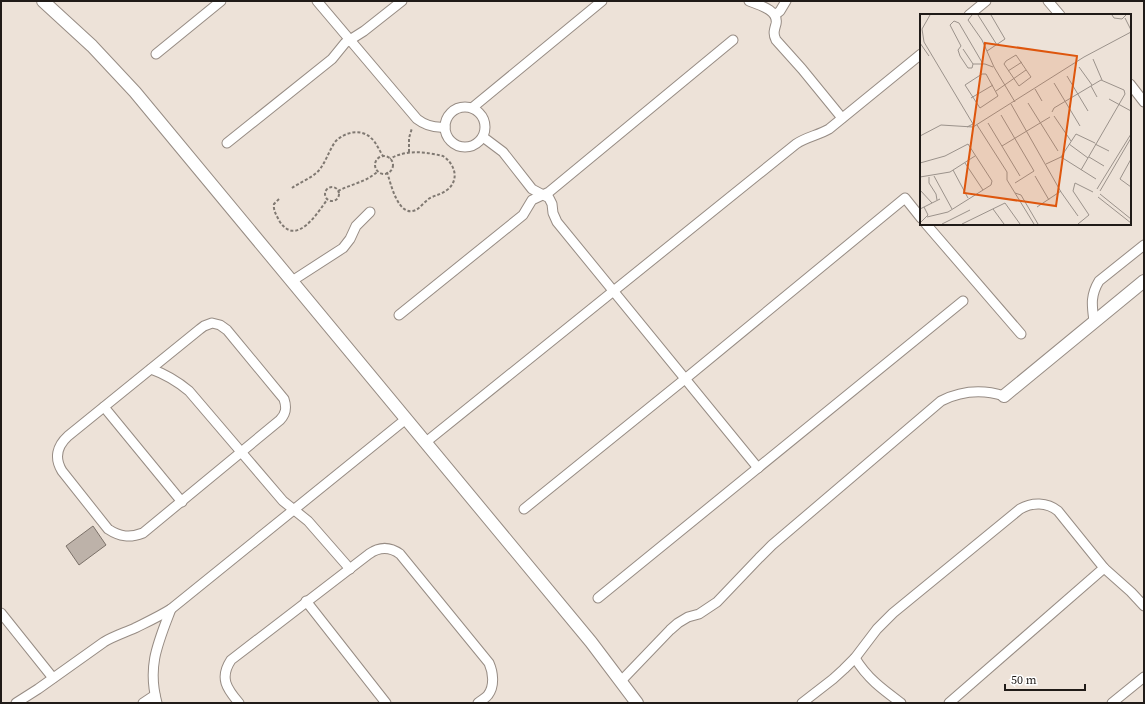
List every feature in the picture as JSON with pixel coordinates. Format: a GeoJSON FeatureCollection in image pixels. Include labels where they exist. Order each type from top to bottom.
{"type":"FeatureCollection","features":[{"type":"Feature","properties":{"kind":"street"},"geometry":{"type":"LineString","coordinates":[[43,1],[92,46],[134,92],[596,648],[637,703]]}},
{"type":"Feature","properties":{"kind":"street"},"geometry":{"type":"LineString","coordinates":[[156,54],[221,1]]}},
{"type":"Feature","properties":{"kind":"street"},"geometry":{"type":"LineString","coordinates":[[317,1],[417,119],[422,123],[433,127],[445,127]]}},
{"type":"Feature","properties":{"kind":"street"},"geometry":{"type":"LineString","coordinates":[[227,142],[332,59],[349,40],[364,31],[402,1]]}},
{"type":"Feature","properties":{"kind":"street"},"geometry":{"type":"LineString","coordinates":[[472,108],[602,1]]}},
{"type":"Feature","properties":{"kind":"street"},"geometry":{"type":"LineString","coordinates":[[749,1],[775,15],[776,23],[773,34],[776,40],[842,118]]}},
{"type":"Feature","properties":{"kind":"street"},"geometry":{"type":"LineString","coordinates":[[775,15],[786,1]]}},
{"type":"Feature","properties":{"kind":"street"},"geometry":{"type":"LineString","coordinates":[[970,14],[986,1]]}},
{"type":"Feature","properties":{"kind":"street"},"geometry":{"type":"LineString","coordinates":[[1048,1],[1059,14]]}},
{"type":"Feature","properties":{"kind":"street"},"geometry":{"type":"LineString","coordinates":[[399,315],[523,215],[532,200],[543,195],[732,40]]}},
{"type":"Feature","properties":{"kind":"street"},"geometry":{"type":"LineString","coordinates":[[426,442],[796,144],[806,138],[824,132],[920,55]]}},
{"type":"Feature","properties":{"kind":"street"},"geometry":{"type":"LineString","coordinates":[[1131,85],[1144,102]]}},
{"type":"Feature","properties":{"kind":"street"},"geometry":{"type":"LineString","coordinates":[[462,107],[472,108],[480,113],[483,118],[485,127],[483,137],[480,141],[470,147],[460,147],[451,142],[448,137],[445,127],[447,118],[453,111],[462,107]]}},
{"type":"Feature","properties":{"kind":"street"},"geometry":{"type":"LineString","coordinates":[[483,137],[503,152],[532,189],[549,198],[557,222],[758,468]]}},
{"type":"Feature","properties":{"kind":"street"},"geometry":{"type":"LineString","coordinates":[[524,509],[685,379],[904,198],[920,217]]}},
{"type":"Feature","properties":{"kind":"street"},"geometry":{"type":"LineString","coordinates":[[292,281],[343,248],[350,239],[356,226],[370,212]]}},
{"type":"Feature","properties":{"kind":"street"},"geometry":{"type":"LineString","coordinates":[[927,225],[1021,334]]}},
{"type":"Feature","properties":{"kind":"street"},"geometry":{"type":"LineString","coordinates":[[1094,322],[1092,299],[1099,281],[1144,245]]}},
{"type":"Feature","properties":{"kind":"street"},"geometry":{"type":"LineString","coordinates":[[621,681],[678,623],[708,609],[717,602],[772,545],[941,401],[956,395],[972,392],[988,392],[1004,396],[1144,281]]}},
{"type":"Feature","properties":{"kind":"street"},"geometry":{"type":"LineString","coordinates":[[598,598],[963,301]]}},
{"type":"Feature","properties":{"kind":"street"},"geometry":{"type":"LineString","coordinates":[[212,323],[224,327],[284,399],[286,404],[283,417],[242,452],[143,533],[129,537],[114,534],[108,529],[59,467],[57,456],[60,445],[104,407],[204,326],[212,323]]}},
{"type":"Feature","properties":{"kind":"street"},"geometry":{"type":"LineString","coordinates":[[150,369],[171,377],[189,391],[283,501],[308,521],[350,569]]}},
{"type":"Feature","properties":{"kind":"street"},"geometry":{"type":"LineString","coordinates":[[104,407],[182,502]]}},
{"type":"Feature","properties":{"kind":"street"},"geometry":{"type":"LineString","coordinates":[[16,703],[113,636],[153,619],[171,608],[406,419]]}},
{"type":"Feature","properties":{"kind":"street"},"geometry":{"type":"LineString","coordinates":[[802,703],[833,679],[855,658],[877,629],[893,613],[1020,509],[1029,505],[1042,504],[1049,506],[1058,512],[1104,568],[1144,606]]}},
{"type":"Feature","properties":{"kind":"street"},"geometry":{"type":"LineString","coordinates":[[239,703],[230,692],[226,683],[226,671],[231,660],[374,551],[379,549],[391,549],[400,554],[489,663],[492,674],[490,690],[488,695],[478,703]]}},
{"type":"Feature","properties":{"kind":"street"},"geometry":{"type":"LineString","coordinates":[[949,703],[1104,568]]}},
{"type":"Feature","properties":{"kind":"street"},"geometry":{"type":"LineString","coordinates":[[306,602],[386,703]]}},
{"type":"Feature","properties":{"kind":"street"},"geometry":{"type":"LineString","coordinates":[[143,703],[156,699],[153,682],[154,657],[171,608]]}},
{"type":"Feature","properties":{"kind":"street"},"geometry":{"type":"LineString","coordinates":[[1,613],[53,678]]}},
{"type":"Feature","properties":{"kind":"street"},"geometry":{"type":"LineString","coordinates":[[855,658],[860,667],[873,682],[901,703]]}},
{"type":"Feature","properties":{"kind":"street"},"geometry":{"type":"LineString","coordinates":[[1112,703],[1144,677]]}},
{"type":"Feature","properties":{"kind":"path"},"geometry":{"type":"LineString","coordinates":[[409,152],[409,138],[417,119]]}},
{"type":"Feature","properties":{"kind":"path"},"geometry":{"type":"LineString","coordinates":[[292,188],[317,172],[336,142],[344,135],[349,133],[359,132],[368,135],[383,156],[386,156],[390,160],[392,168],[382,174],[378,171],[375,163],[376,159],[383,156]]}},
{"type":"Feature","properties":{"kind":"path"},"geometry":{"type":"LineString","coordinates":[[387,172],[397,200],[403,208],[409,211],[416,210],[430,198],[448,190],[454,179],[454,170],[450,162],[438,155],[409,152],[399,154],[390,160]]}},
{"type":"Feature","properties":{"kind":"path"},"geometry":{"type":"LineString","coordinates":[[338,191],[353,184],[367,180],[378,171]]}},
{"type":"Feature","properties":{"kind":"path"},"geometry":{"type":"LineString","coordinates":[[327,200],[325,194],[328,189],[333,188],[338,191]]}},
{"type":"Feature","properties":{"kind":"path"},"geometry":{"type":"LineString","coordinates":[[327,200],[333,201],[338,199],[338,191]]}},
{"type":"Feature","properties":{"kind":"path"},"geometry":{"type":"LineString","coordinates":[[279,199],[274,204],[274,211],[285,227],[293,230],[298,230],[308,225],[327,200]]}},
{"type":"Feature","properties":{"kind":"building"},"geometry":{"type":"Polygon","coordinates":[[[93,526],[106,545],[79,565],[66,546],[93,526]]]}}]}
